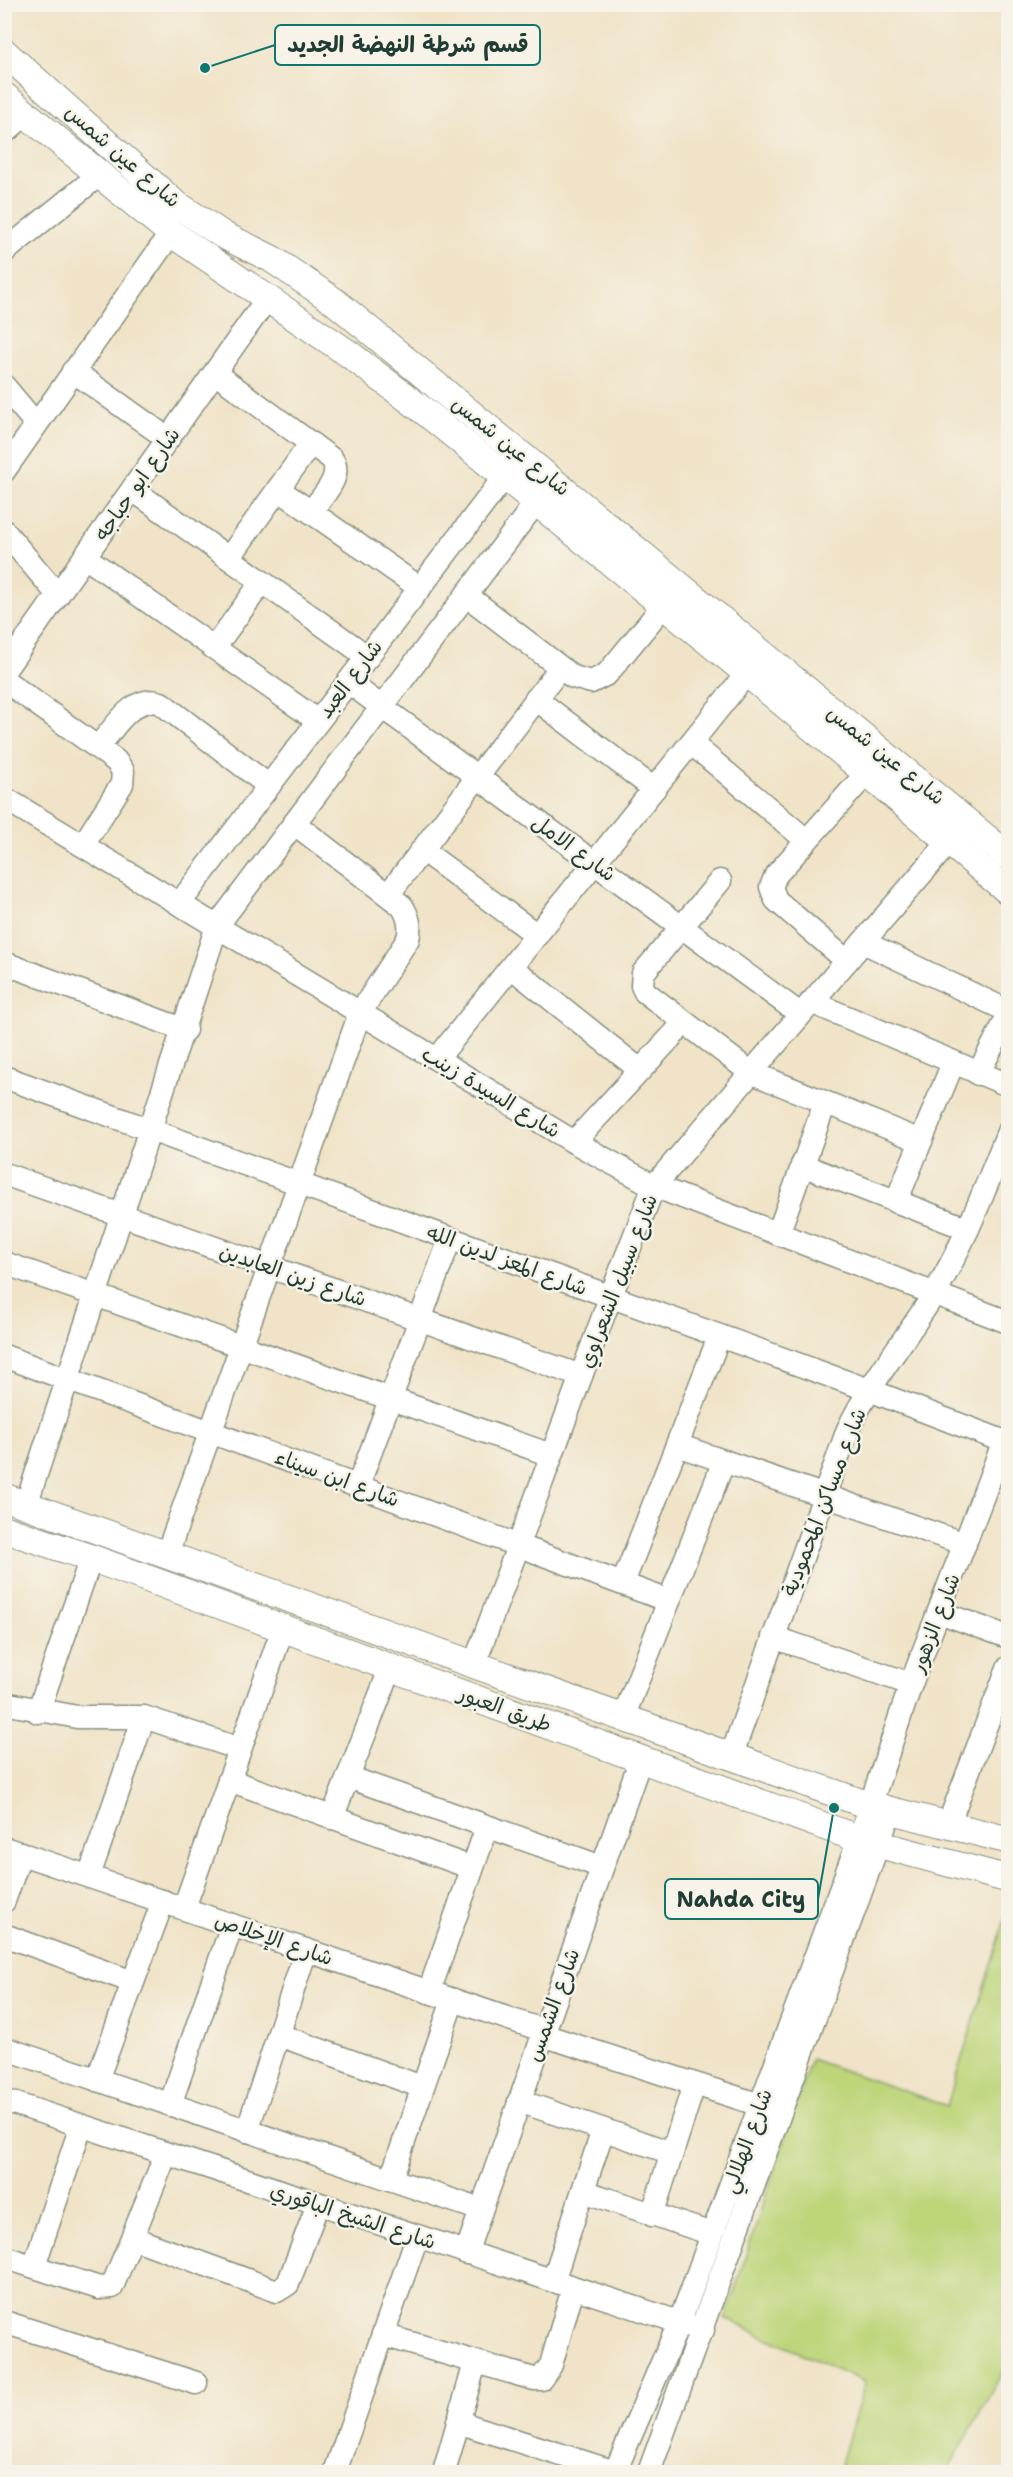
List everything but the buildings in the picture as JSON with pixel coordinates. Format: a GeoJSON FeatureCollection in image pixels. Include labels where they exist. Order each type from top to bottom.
{"type":"FeatureCollection","features":[{"type":"Feature","properties":{"kind":"street","name":"شارع عين شمس"},"geometry":{"type":"LineString","coordinates":[[4,52],[173,202],[223,235],[272,259],[334,301],[1008,856]]}},
{"type":"Feature","properties":{"kind":"street","name":"شارع عين شمس"},"geometry":{"type":"LineString","coordinates":[[4,96],[171,233],[349,354],[536,502],[747,673],[1008,891]]}},
{"type":"Feature","properties":{"kind":"street"},"geometry":{"type":"LineString","coordinates":[[4,133],[26,114]]}},
{"type":"Feature","properties":{"kind":"street"},"geometry":{"type":"LineString","coordinates":[[4,252],[99,176]]}},
{"type":"Feature","properties":{"kind":"street"},"geometry":{"type":"LineString","coordinates":[[4,471],[171,233]]}},
{"type":"Feature","properties":{"kind":"street","name":"شارع ابو حباجه"},"geometry":{"type":"LineString","coordinates":[[4,671],[268,297]]}},
{"type":"Feature","properties":{"kind":"street"},"geometry":{"type":"LineString","coordinates":[[73,371],[168,439]]}},
{"type":"Feature","properties":{"kind":"street"},"geometry":{"type":"LineString","coordinates":[[215,373],[332,459],[336,468],[334,479],[311,512]]}},
{"type":"Feature","properties":{"kind":"street"},"geometry":{"type":"LineString","coordinates":[[4,386],[36,424]]}},
{"type":"Feature","properties":{"kind":"street"},"geometry":{"type":"LineString","coordinates":[[229,558],[311,443]]}},
{"type":"Feature","properties":{"kind":"street","name":"شارع العبد"},"geometry":{"type":"LineString","coordinates":[[179,904],[521,455]]}},
{"type":"Feature","properties":{"kind":"street","name":"شارع العبد"},"geometry":{"type":"LineString","coordinates":[[217,926],[553,480]]}},
{"type":"Feature","properties":{"kind":"street"},"geometry":{"type":"LineString","coordinates":[[278,489],[420,588]]}},
{"type":"Feature","properties":{"kind":"street"},"geometry":{"type":"LineString","coordinates":[[133,490],[368,657]]}},
{"type":"Feature","properties":{"kind":"street"},"geometry":{"type":"LineString","coordinates":[[4,531],[58,595]]}},
{"type":"Feature","properties":{"kind":"street"},"geometry":{"type":"LineString","coordinates":[[85,557],[318,721]]}},
{"type":"Feature","properties":{"kind":"street"},"geometry":{"type":"LineString","coordinates":[[214,648],[262,582]]}},
{"type":"Feature","properties":{"kind":"street"},"geometry":{"type":"LineString","coordinates":[[466,595],[560,668],[581,681],[600,679],[607,674],[663,606]]}},
{"type":"Feature","properties":{"kind":"street"},"geometry":{"type":"LineString","coordinates":[[388,895],[560,668]]}},
{"type":"Feature","properties":{"kind":"street"},"geometry":{"type":"LineString","coordinates":[[437,1059],[747,673]]}},
{"type":"Feature","properties":{"kind":"street"},"geometry":{"type":"LineString","coordinates":[[4,680],[98,747],[120,766],[122,784],[82,845]]}},
{"type":"Feature","properties":{"kind":"street","name":"شارع الامل"},"geometry":{"type":"LineString","coordinates":[[348,682],[682,927],[806,1008],[1008,1085]]}},
{"type":"Feature","properties":{"kind":"street"},"geometry":{"type":"LineString","coordinates":[[536,699],[654,789]]}},
{"type":"Feature","properties":{"kind":"street"},"geometry":{"type":"LineString","coordinates":[[98,747],[134,706],[147,700],[154,700],[269,786]]}},
{"type":"Feature","properties":{"kind":"street"},"geometry":{"type":"LineString","coordinates":[[691,743],[806,840]]}},
{"type":"Feature","properties":{"kind":"street"},"geometry":{"type":"LineString","coordinates":[[846,961],[776,900],[772,894],[772,880],[866,774]]}},
{"type":"Feature","properties":{"kind":"street","name":"شارع السيدة زينب"},"geometry":{"type":"LineString","coordinates":[[4,798],[574,1142],[654,1186],[1008,1322]]}},
{"type":"Feature","properties":{"kind":"street"},"geometry":{"type":"LineString","coordinates":[[167,1554],[360,1013],[408,939],[410,930],[407,914],[388,895],[295,824]]}},
{"type":"Feature","properties":{"kind":"street","name":"شارع سبيل الشعراوي"},"geometry":{"type":"LineString","coordinates":[[474,1665],[654,1186],[948,843]]}},
{"type":"Feature","properties":{"kind":"street"},"geometry":{"type":"LineString","coordinates":[[422,850],[537,935]]}},
{"type":"Feature","properties":{"kind":"street"},"geometry":{"type":"LineString","coordinates":[[720,881],[644,973],[642,980],[649,998],[750,1072],[921,1141]]}},
{"type":"Feature","properties":{"kind":"street"},"geometry":{"type":"LineString","coordinates":[[15,1501],[68,1380],[152,1131],[217,926]]}},
{"type":"Feature","properties":{"kind":"street"},"geometry":{"type":"LineString","coordinates":[[863,942],[1008,1011]]}},
{"type":"Feature","properties":{"kind":"street"},"geometry":{"type":"LineString","coordinates":[[4,963],[185,1030]]}},
{"type":"Feature","properties":{"kind":"street"},"geometry":{"type":"LineString","coordinates":[[511,967],[640,1070]]}},
{"type":"Feature","properties":{"kind":"street"},"geometry":{"type":"LineString","coordinates":[[978,1074],[1008,1016]]}},
{"type":"Feature","properties":{"kind":"street"},"geometry":{"type":"LineString","coordinates":[[574,1142],[684,1023]]}},
{"type":"Feature","properties":{"kind":"street"},"geometry":{"type":"LineString","coordinates":[[896,1202],[953,1063]]}},
{"type":"Feature","properties":{"kind":"street","name":"شارع المعز لدين الله"},"geometry":{"type":"LineString","coordinates":[[4,1077],[869,1390],[1006,1442]]}},
{"type":"Feature","properties":{"kind":"street"},"geometry":{"type":"LineString","coordinates":[[778,1234],[825,1102]]}},
{"type":"Feature","properties":{"kind":"street","name":"شارع مساكن المحمودية"},"geometry":{"type":"LineString","coordinates":[[731,1757],[822,1495],[848,1429],[869,1390],[934,1293],[968,1229],[1008,1132]]}},
{"type":"Feature","properties":{"kind":"street"},"geometry":{"type":"LineString","coordinates":[[802,1166],[968,1229]]}},
{"type":"Feature","properties":{"kind":"street","name":"شارع زين العابدين"},"geometry":{"type":"LineString","coordinates":[[4,1174],[581,1376]]}},
{"type":"Feature","properties":{"kind":"street"},"geometry":{"type":"LineString","coordinates":[[358,1486],[450,1239]]}},
{"type":"Feature","properties":{"kind":"street"},"geometry":{"type":"LineString","coordinates":[[4,1263],[551,1455]]}},
{"type":"Feature","properties":{"kind":"street"},"geometry":{"type":"LineString","coordinates":[[623,1583],[719,1337]]}},
{"type":"Feature","properties":{"kind":"street","name":"شارع ابن سيناء"},"geometry":{"type":"LineString","coordinates":[[4,1356],[669,1600]]}},
{"type":"Feature","properties":{"kind":"street","name":"شارع الزهور"},"geometry":{"type":"LineString","coordinates":[[880,1809],[911,1684],[1006,1442]]}},
{"type":"Feature","properties":{"kind":"street"},"geometry":{"type":"LineString","coordinates":[[677,1445],[965,1544]]}},
{"type":"Feature","properties":{"kind":"street"},"geometry":{"type":"LineString","coordinates":[[623,1718],[724,1461]]}},
{"type":"Feature","properties":{"kind":"street","name":"طريق العبور"},"geometry":{"type":"LineString","coordinates":[[15,1501],[880,1809],[1008,1840]]}},
{"type":"Feature","properties":{"kind":"street","name":"طريق العبور"},"geometry":{"type":"LineString","coordinates":[[4,1529],[91,1558],[869,1842],[1008,1879]]}},
{"type":"Feature","properties":{"kind":"street"},"geometry":{"type":"LineString","coordinates":[[38,1712],[91,1558]]}},
{"type":"Feature","properties":{"kind":"street"},"geometry":{"type":"LineString","coordinates":[[939,1612],[1008,1637]]}},
{"type":"Feature","properties":{"kind":"street"},"geometry":{"type":"LineString","coordinates":[[98,2080],[133,1982],[173,1905],[229,1780],[284,1628]]}},
{"type":"Feature","properties":{"kind":"street"},"geometry":{"type":"LineString","coordinates":[[773,1637],[911,1684]]}},
{"type":"Feature","properties":{"kind":"street"},"geometry":{"type":"LineString","coordinates":[[332,1818],[391,1667]]}},
{"type":"Feature","properties":{"kind":"street"},"geometry":{"type":"LineString","coordinates":[[948,1825],[1002,1702],[1008,1668]]}},
{"type":"Feature","properties":{"kind":"street"},"geometry":{"type":"LineString","coordinates":[[4,1704],[38,1712],[77,1717],[144,1717],[240,1749]]}},
{"type":"Feature","properties":{"kind":"street"},"geometry":{"type":"LineString","coordinates":[[89,1876],[144,1717]]}},
{"type":"Feature","properties":{"kind":"street","name":"شارع الشمس"},"geometry":{"type":"LineString","coordinates":[[466,2253],[641,1758]]}},
{"type":"Feature","properties":{"kind":"street"},"geometry":{"type":"LineString","coordinates":[[348,1778],[602,1867]]}},
{"type":"Feature","properties":{"kind":"street"},"geometry":{"type":"LineString","coordinates":[[229,1780],[472,1868]]}},
{"type":"Feature","properties":{"kind":"street","name":"شارع الهلالي"},"geometry":{"type":"LineString","coordinates":[[649,2472],[703,2330],[880,1809]]}},
{"type":"Feature","properties":{"kind":"street"},"geometry":{"type":"LineString","coordinates":[[429,1992],[487,1827]]}},
{"type":"Feature","properties":{"kind":"street","name":"شارع الهلالي"},"geometry":{"type":"LineString","coordinates":[[615,2472],[680,2321],[760,2105],[869,1842]]}},
{"type":"Feature","properties":{"kind":"street"},"geometry":{"type":"LineString","coordinates":[[4,1901],[13,1850]]}},
{"type":"Feature","properties":{"kind":"street","name":"شارع الإخلاص"},"geometry":{"type":"LineString","coordinates":[[13,1850],[694,2085],[760,2105]]}},
{"type":"Feature","properties":{"kind":"street"},"geometry":{"type":"LineString","coordinates":[[170,2105],[232,1925]]}},
{"type":"Feature","properties":{"kind":"street"},"geometry":{"type":"LineString","coordinates":[[4,1935],[133,1982]]}},
{"type":"Feature","properties":{"kind":"street"},"geometry":{"type":"LineString","coordinates":[[247,2131],[306,1950]]}},
{"type":"Feature","properties":{"kind":"street"},"geometry":{"type":"LineString","coordinates":[[391,2179],[453,2000]]}},
{"type":"Feature","properties":{"kind":"street"},"geometry":{"type":"LineString","coordinates":[[279,2035],[422,2087]]}},
{"type":"Feature","properties":{"kind":"street"},"geometry":{"type":"LineString","coordinates":[[4,2048],[481,2211]]}},
{"type":"Feature","properties":{"kind":"street"},"geometry":{"type":"LineString","coordinates":[[652,2215],[694,2085]]}},
{"type":"Feature","properties":{"kind":"street","name":"شارع الشيخ الباقوري"},"geometry":{"type":"LineString","coordinates":[[4,2100],[703,2330]]}},
{"type":"Feature","properties":{"kind":"street"},"geometry":{"type":"LineString","coordinates":[[519,2101],[672,2153]]}},
{"type":"Feature","properties":{"kind":"street"},"geometry":{"type":"LineString","coordinates":[[34,2266],[81,2126]]}},
{"type":"Feature","properties":{"kind":"street"},"geometry":{"type":"LineString","coordinates":[[383,2335],[534,2379],[546,2375],[583,2191],[603,2130]]}},
{"type":"Feature","properties":{"kind":"street"},"geometry":{"type":"LineString","coordinates":[[4,2257],[108,2289],[115,2283],[166,2154]]}},
{"type":"Feature","properties":{"kind":"street"},"geometry":{"type":"LineString","coordinates":[[583,2191],[712,2234]]}},
{"type":"Feature","properties":{"kind":"street"},"geometry":{"type":"LineString","coordinates":[[133,2238],[277,2291],[288,2284],[318,2204]]}},
{"type":"Feature","properties":{"kind":"street"},"geometry":{"type":"LineString","coordinates":[[337,2472],[417,2237]]}},
{"type":"Feature","properties":{"kind":"street"},"geometry":{"type":"LineString","coordinates":[[4,2322],[196,2383]]}},
{"type":"Feature","properties":{"kind":"street"},"geometry":{"type":"LineString","coordinates":[[444,2472],[475,2363]]}},
{"type":"Feature","properties":{"kind":"street"},"geometry":{"type":"LineString","coordinates":[[458,2422],[615,2472]]}},
{"type":"Feature","properties":{"kind":"green space"},"geometry":{"type":"Polygon","coordinates":[[[1007,1913],[1008,2362],[947,2472],[861,2472],[840,2467],[865,2382],[725,2319],[811,2059],[947,2106],[1007,1913]]]}},
{"type":"Feature","properties":{"kind":"place","name":"قسم شرطة النهضة الجديد"},"geometry":{"type":"Point","coordinates":[205,68]}},
{"type":"Feature","properties":{"kind":"place","name":"Nahda City"},"geometry":{"type":"Point","coordinates":[834,1808]}}]}
